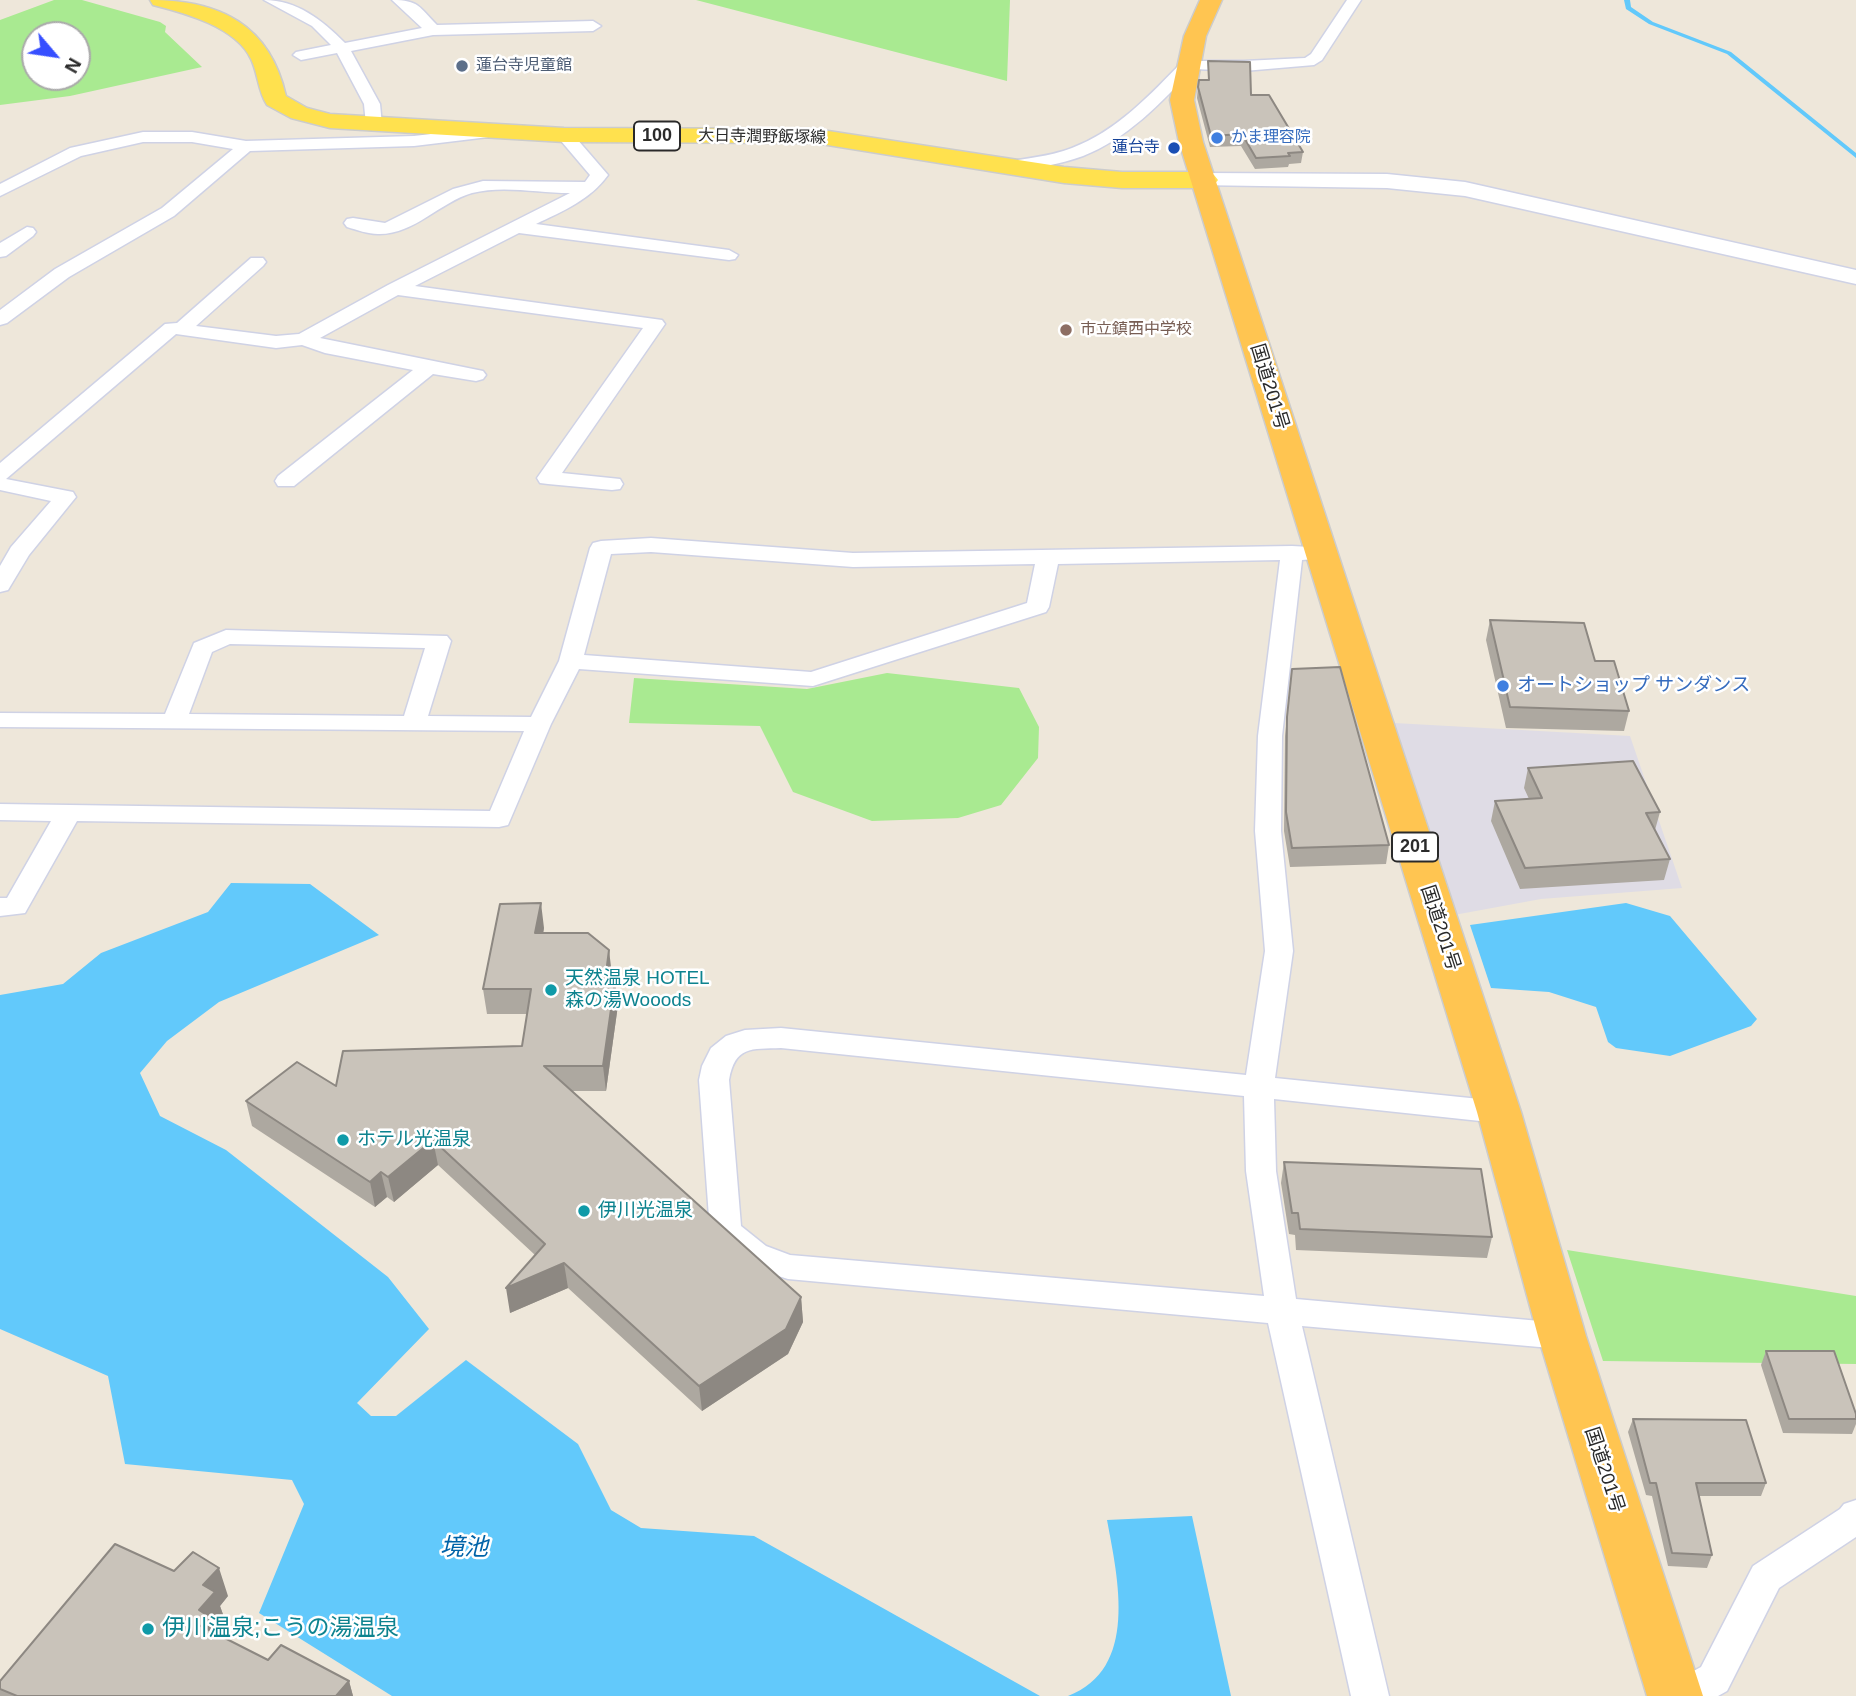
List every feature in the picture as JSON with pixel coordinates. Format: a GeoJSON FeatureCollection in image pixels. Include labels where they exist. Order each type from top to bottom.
{"type":"FeatureCollection","features":[{"type":"Feature","properties":{"kind":"highway","name":"国道201号"},"geometry":{"type":"LineString","coordinates":[[1211,0],[1195,36],[1182,100],[1191,142],[1205,180],[1306,553],[1499,1112],[1562,1336],[1675,1696]]}},
{"type":"Feature","properties":{"kind":"main road","name":"大日寺潤野飯塚線"},"geometry":{"type":"LineString","coordinates":[[161,0],[225,24],[256,47],[269,72],[275,100],[299,113],[330,121],[564,135],[815,136],[1008,167],[1122,180],[1205,180]]}},
{"type":"Feature","properties":{"kind":"street"},"geometry":{"type":"LineString","coordinates":[[271,0],[317,23],[342,48],[372,104],[374,125]]}},
{"type":"Feature","properties":{"kind":"street"},"geometry":{"type":"LineString","coordinates":[[399,0],[410,6],[433,30]]}},
{"type":"Feature","properties":{"kind":"street"},"geometry":{"type":"LineString","coordinates":[[1008,167],[1052,159],[1096,143],[1142,113],[1189,64],[1244,66],[1308,62],[1317,57],[1354,0]]}},
{"type":"Feature","properties":{"kind":"street"},"geometry":{"type":"LineString","coordinates":[[301,55],[433,30],[593,26]]}},
{"type":"Feature","properties":{"kind":"street"},"geometry":{"type":"LineString","coordinates":[[0,191],[76,152],[113,142],[173,136],[246,146],[414,141],[491,132]]}},
{"type":"Feature","properties":{"kind":"street"},"geometry":{"type":"LineString","coordinates":[[0,474],[172,328],[276,342],[304,339],[589,187],[599,175],[564,135]]}},
{"type":"Feature","properties":{"kind":"street"},"geometry":{"type":"LineString","coordinates":[[0,319],[62,273],[168,212],[246,146]]}},
{"type":"Feature","properties":{"kind":"street"},"geometry":{"type":"LineString","coordinates":[[1205,180],[1387,181],[1465,189],[1856,277]]}},
{"type":"Feature","properties":{"kind":"street"},"geometry":{"type":"LineString","coordinates":[[353,223],[382,230],[428,210],[466,189],[529,185],[565,190],[589,187]]}},
{"type":"Feature","properties":{"kind":"street"},"geometry":{"type":"LineString","coordinates":[[0,227],[26,232],[0,252]]}},
{"type":"Feature","properties":{"kind":"street"},"geometry":{"type":"LineString","coordinates":[[516,227],[729,255]]}},
{"type":"Feature","properties":{"kind":"street"},"geometry":{"type":"LineString","coordinates":[[181,330],[257,262]]}},
{"type":"Feature","properties":{"kind":"street"},"geometry":{"type":"LineString","coordinates":[[395,289],[656,324],[548,478],[611,484]]}},
{"type":"Feature","properties":{"kind":"street"},"geometry":{"type":"LineString","coordinates":[[304,339],[325,347],[476,375]]}},
{"type":"Feature","properties":{"kind":"street"},"geometry":{"type":"LineString","coordinates":[[286,481],[429,367]]}},
{"type":"Feature","properties":{"kind":"street"},"geometry":{"type":"LineString","coordinates":[[0,484],[65,497],[19,552],[0,585]]}},
{"type":"Feature","properties":{"kind":"street"},"geometry":{"type":"LineString","coordinates":[[0,812],[499,819],[539,724],[571,661],[601,548],[651,545],[853,560],[1306,553],[1270,736],[1268,831],[1279,951],[1259,1088],[1261,1171],[1282,1312],[1370,1696]]}},
{"type":"Feature","properties":{"kind":"street"},"geometry":{"type":"LineString","coordinates":[[571,661],[813,679],[1038,607],[1048,557]]}},
{"type":"Feature","properties":{"kind":"street"},"geometry":{"type":"LineString","coordinates":[[174,721],[202,648],[226,637],[439,641],[414,723]]}},
{"type":"Feature","properties":{"kind":"street"},"geometry":{"type":"LineString","coordinates":[[0,720],[539,724]]}},
{"type":"Feature","properties":{"kind":"street"},"geometry":{"type":"LineString","coordinates":[[0,907],[15,907],[68,814]]}},
{"type":"Feature","properties":{"kind":"street"},"geometry":{"type":"LineString","coordinates":[[1499,1112],[782,1038],[749,1039],[733,1044],[721,1053],[715,1065],[714,1080],[726,1231],[755,1255],[788,1267],[1562,1336]]}},
{"type":"Feature","properties":{"kind":"street"},"geometry":{"type":"LineString","coordinates":[[1682,1696],[1714,1679],[1766,1577],[1853,1520],[1856,1515]]}},
{"type":"Feature","properties":{"kind":"shaded area"},"geometry":{"type":"Polygon","coordinates":[[[1394,723],[1630,736],[1682,888],[1541,899],[1454,915],[1394,723]]]}},
{"type":"Feature","properties":{"kind":"green space"},"geometry":{"type":"Polygon","coordinates":[[[54,0],[82,0],[160,22],[166,26],[165,32],[202,67],[70,96],[0,105],[0,20],[54,0]]]}},
{"type":"Feature","properties":{"kind":"green space"},"geometry":{"type":"Polygon","coordinates":[[[696,0],[1010,0],[1007,81],[696,0]]]}},
{"type":"Feature","properties":{"kind":"green space"},"geometry":{"type":"Polygon","coordinates":[[[887,673],[1019,688],[1039,727],[1038,758],[1001,805],[958,818],[872,821],[793,792],[760,726],[629,723],[634,678],[807,689],[887,673]]]}},
{"type":"Feature","properties":{"kind":"green space"},"geometry":{"type":"Polygon","coordinates":[[[1567,1250],[1856,1296],[1856,1364],[1603,1361],[1567,1250]]]}},
{"type":"Feature","properties":{"kind":"water","name":"境池"},"geometry":{"type":"Polygon","coordinates":[[[231,883],[310,884],[379,935],[219,1002],[167,1041],[140,1073],[160,1116],[226,1150],[388,1277],[429,1329],[357,1403],[371,1416],[396,1416],[466,1360],[578,1444],[611,1510],[641,1528],[754,1536],[1040,1696],[392,1696],[259,1613],[304,1504],[292,1480],[125,1464],[108,1376],[0,1329],[0,995],[63,984],[101,953],[208,912],[231,883]]]}},
{"type":"Feature","properties":{"kind":"water"},"geometry":{"type":"Polygon","coordinates":[[[1626,903],[1670,916],[1757,1019],[1751,1026],[1670,1056],[1616,1048],[1608,1042],[1596,1007],[1549,992],[1491,988],[1470,925],[1626,903]]]}},
{"type":"Feature","properties":{"kind":"water"},"geometry":{"type":"Polygon","coordinates":[[[1192,1516],[1231,1696],[1068,1696],[1091,1683],[1106,1665],[1114,1644],[1118,1594],[1107,1520],[1192,1516]]]}},
{"type":"Feature","properties":{"kind":"building"},"geometry":{"type":"Polygon","coordinates":[[[1208,61],[1250,62],[1251,95],[1269,95],[1303,152],[1288,153],[1290,156],[1256,158],[1242,134],[1211,136],[1198,87],[1199,80],[1209,80],[1208,61]]]}},
{"type":"Feature","properties":{"kind":"building"},"geometry":{"type":"Polygon","coordinates":[[[1490,620],[1584,623],[1595,661],[1614,661],[1629,711],[1510,707],[1490,620]]]}},
{"type":"Feature","properties":{"kind":"building"},"geometry":{"type":"Polygon","coordinates":[[[1340,667],[1389,845],[1292,848],[1286,812],[1287,717],[1292,669],[1340,667]]]}},
{"type":"Feature","properties":{"kind":"building"},"geometry":{"type":"Polygon","coordinates":[[[1633,761],[1660,812],[1646,813],[1670,859],[1525,868],[1495,801],[1542,798],[1528,768],[1633,761]]]}},
{"type":"Feature","properties":{"kind":"building"},"geometry":{"type":"Polygon","coordinates":[[[541,903],[535,933],[588,933],[609,950],[605,981],[615,981],[603,1066],[544,1066],[801,1297],[786,1329],[699,1386],[564,1263],[506,1288],[545,1244],[433,1140],[388,1177],[381,1172],[370,1182],[246,1101],[297,1062],[336,1086],[343,1051],[522,1046],[531,989],[483,989],[500,904],[541,903]]]}},
{"type":"Feature","properties":{"kind":"building"},"geometry":{"type":"Polygon","coordinates":[[[1284,1162],[1481,1169],[1492,1237],[1300,1229],[1298,1213],[1292,1213],[1284,1162]]]}},
{"type":"Feature","properties":{"kind":"building"},"geometry":{"type":"Polygon","coordinates":[[[1766,1351],[1834,1351],[1856,1419],[1789,1419],[1766,1351]]]}},
{"type":"Feature","properties":{"kind":"building"},"geometry":{"type":"Polygon","coordinates":[[[1633,1419],[1746,1420],[1766,1483],[1696,1483],[1712,1555],[1672,1553],[1656,1483],[1650,1483],[1633,1419]]]}},
{"type":"Feature","properties":{"kind":"building","name":"伊川温泉;こうの湯温泉"},"geometry":{"type":"Polygon","coordinates":[[[115,1544],[174,1571],[193,1552],[219,1568],[203,1585],[215,1592],[199,1610],[208,1616],[201,1626],[268,1660],[281,1645],[349,1681],[336,1696],[17,1696],[0,1689],[0,1681],[115,1544]]]}},
{"type":"Feature","properties":{"kind":"waterway"},"geometry":{"type":"LineString","coordinates":[[1627,0],[1628,8],[1651,23],[1729,53],[1856,156]]}},
{"type":"Feature","properties":{"kind":"place","name":"蓮台寺児童館"},"geometry":{"type":"Point","coordinates":[462,66]}},
{"type":"Feature","properties":{"kind":"place","name":"かま理容院"},"geometry":{"type":"Point","coordinates":[1217,138]}},
{"type":"Feature","properties":{"kind":"place","name":"蓮台寺"},"geometry":{"type":"Point","coordinates":[1174,148]}},
{"type":"Feature","properties":{"kind":"place","name":"市立鎮西中学校"},"geometry":{"type":"Point","coordinates":[1066,330]}},
{"type":"Feature","properties":{"kind":"place","name":"オートショップ サンダンス"},"geometry":{"type":"Point","coordinates":[1503,686]}},
{"type":"Feature","properties":{"kind":"place","name":"天然温泉 HOTEL 森の湯Wooods"},"geometry":{"type":"Point","coordinates":[551,990]}},
{"type":"Feature","properties":{"kind":"place","name":"ホテル光温泉"},"geometry":{"type":"Point","coordinates":[343,1140]}},
{"type":"Feature","properties":{"kind":"place","name":"伊川光温泉"},"geometry":{"type":"Point","coordinates":[584,1211]}},
{"type":"Feature","properties":{"kind":"place","name":"伊川温泉;こうの湯温泉"},"geometry":{"type":"Point","coordinates":[148,1629]}}]}
